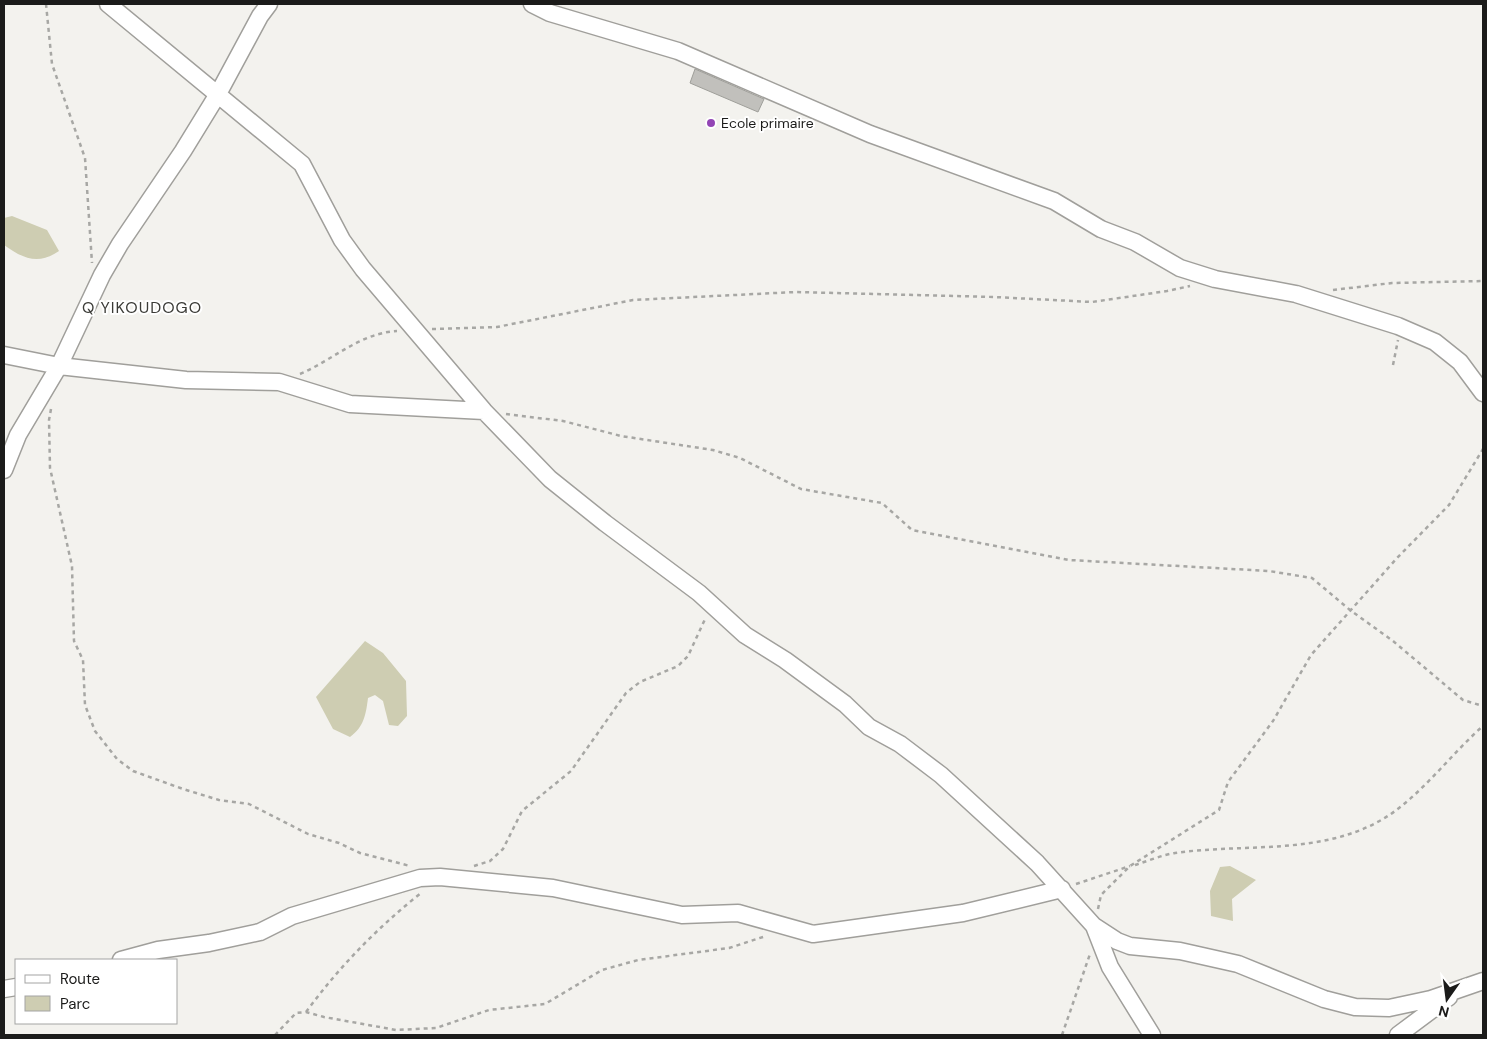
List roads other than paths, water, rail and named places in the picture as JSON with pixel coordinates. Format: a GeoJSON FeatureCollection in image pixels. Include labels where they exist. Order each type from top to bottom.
{"type":"FeatureCollection","features":[{"type":"Feature","properties":{"kind":"street"},"geometry":{"type":"LineString","coordinates":[[108,4],[218,94],[265,136],[302,164],[342,240],[413,330],[484,411],[550,479],[712,605],[745,635],[769,648],[844,704],[868,727],[900,744],[941,775],[1062,889],[1094,926],[1116,941],[1130,946],[1180,951],[1238,964],[1324,999],[1355,1007],[1389,1008],[1431,999],[1483,981]]}},
{"type":"Feature","properties":{"kind":"street"},"geometry":{"type":"LineString","coordinates":[[4,470],[18,435],[59,366],[102,275],[120,244],[218,94],[260,16],[269,4]]}},
{"type":"Feature","properties":{"kind":"street"},"geometry":{"type":"LineString","coordinates":[[532,4],[550,13],[678,51],[870,134],[1054,201],[1101,229],[1136,242],[1180,268],[1215,279],[1296,294],[1398,326],[1435,342],[1460,362],[1483,393]]}},
{"type":"Feature","properties":{"kind":"street"},"geometry":{"type":"LineString","coordinates":[[4,355],[59,366],[186,380],[279,382],[350,404],[484,411]]}},
{"type":"Feature","properties":{"kind":"street"},"geometry":{"type":"LineString","coordinates":[[126,959],[158,950],[209,943],[260,932],[292,916],[420,878],[440,877],[553,888],[682,915],[738,913],[813,934],[963,913],[1062,889]]}},
{"type":"Feature","properties":{"kind":"street"},"geometry":{"type":"LineString","coordinates":[[1094,926],[1110,967],[1152,1035]]}},
{"type":"Feature","properties":{"kind":"street"},"geometry":{"type":"LineString","coordinates":[[1398,1035],[1463,987]]}},
{"type":"Feature","properties":{"kind":"place","name":"Ecole primaire"},"geometry":{"type":"Point","coordinates":[711,123]}},
{"type":"Feature","properties":{"kind":"district","name":"Q YIKOUDOGO"},"geometry":{"type":"Point","coordinates":[142,307]}}]}
